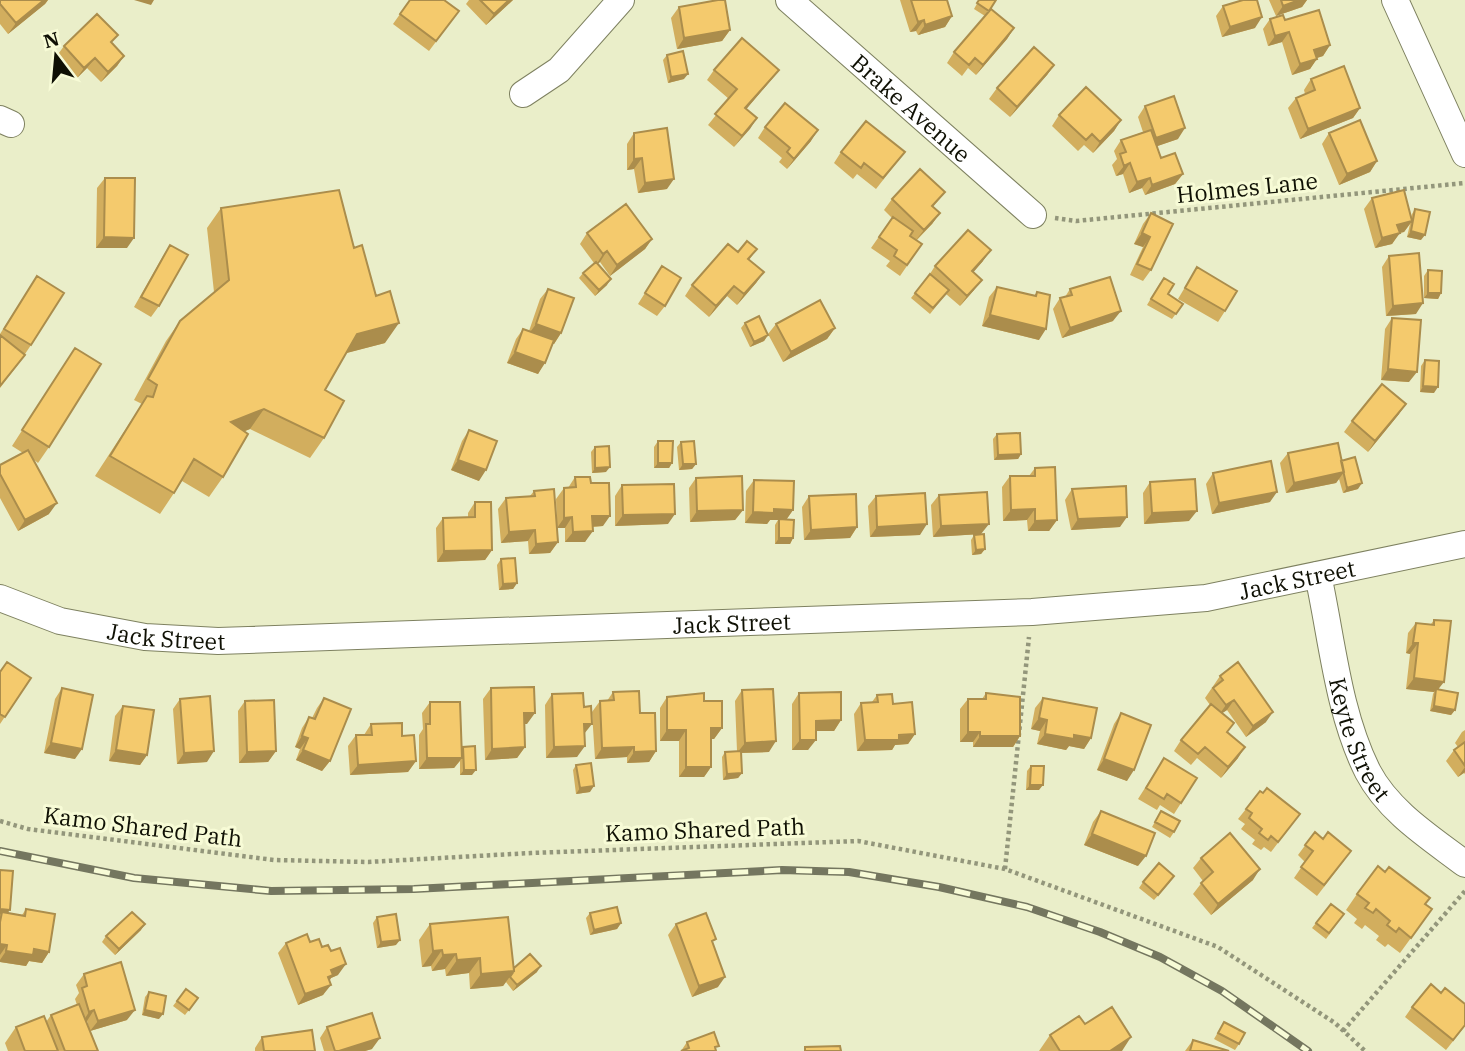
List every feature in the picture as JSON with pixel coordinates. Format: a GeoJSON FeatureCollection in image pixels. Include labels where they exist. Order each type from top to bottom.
{"type":"FeatureCollection","features":[{"type":"Feature","properties":{"kind":"street"},"geometry":{"type":"LineString","coordinates":[[523,94],[559,70],[621,0]]}},
{"type":"Feature","properties":{"kind":"street","name":"Brake Avenue"},"geometry":{"type":"LineString","coordinates":[[789,0],[1033,215]]}},
{"type":"Feature","properties":{"kind":"street"},"geometry":{"type":"LineString","coordinates":[[1395,0],[1400,18],[1427,67],[1465,154]]}},
{"type":"Feature","properties":{"kind":"street","name":"Jack Street"},"geometry":{"type":"LineString","coordinates":[[0,598],[72,624],[145,637],[218,641],[1032,612],[1206,598],[1465,544]]}},
{"type":"Feature","properties":{"kind":"street","name":"Keyte Street"},"geometry":{"type":"LineString","coordinates":[[1318,575],[1349,721],[1369,774],[1406,819],[1465,864]]}},
{"type":"Feature","properties":{"kind":"path","name":"Holmes Lane"},"geometry":{"type":"LineString","coordinates":[[1033,215],[1076,221],[1465,183]]}},
{"type":"Feature","properties":{"kind":"path"},"geometry":{"type":"LineString","coordinates":[[1005,869],[1032,612]]}},
{"type":"Feature","properties":{"kind":"path","name":"Kamo Shared Path"},"geometry":{"type":"LineString","coordinates":[[0,821],[28,829],[274,860],[368,862],[858,841],[1005,869],[1218,947],[1343,1031],[1365,1051]]}},
{"type":"Feature","properties":{"kind":"path"},"geometry":{"type":"LineString","coordinates":[[1343,1031],[1465,891]]}},
{"type":"Feature","properties":{"kind":"building"},"geometry":{"type":"Polygon","coordinates":[[[0,0],[44,0],[16,23],[0,4],[0,0]]]}},
{"type":"Feature","properties":{"kind":"building"},"geometry":{"type":"Polygon","coordinates":[[[410,0],[444,0],[459,11],[436,41],[400,14],[410,0]]]}},
{"type":"Feature","properties":{"kind":"building"},"geometry":{"type":"Polygon","coordinates":[[[480,0],[509,0],[494,14],[480,0]]]}},
{"type":"Feature","properties":{"kind":"building"},"geometry":{"type":"Polygon","coordinates":[[[725,0],[730,30],[684,38],[679,7],[725,0]]]}},
{"type":"Feature","properties":{"kind":"building"},"geometry":{"type":"Polygon","coordinates":[[[911,0],[947,0],[952,16],[925,25],[924,20],[918,22],[911,0]]]}},
{"type":"Feature","properties":{"kind":"building"},"geometry":{"type":"Polygon","coordinates":[[[979,0],[996,0],[989,11],[977,3],[979,0]]]}},
{"type":"Feature","properties":{"kind":"building"},"geometry":{"type":"Polygon","coordinates":[[[1243,0],[1257,0],[1262,17],[1230,27],[1223,6],[1243,0]]]}},
{"type":"Feature","properties":{"kind":"building"},"geometry":{"type":"Polygon","coordinates":[[[1281,0],[1299,0],[1283,6],[1281,0]]]}},
{"type":"Feature","properties":{"kind":"building"},"geometry":{"type":"Polygon","coordinates":[[[991,9],[1014,28],[983,65],[975,58],[969,65],[954,52],[991,9]]]}},
{"type":"Feature","properties":{"kind":"building"},"geometry":{"type":"Polygon","coordinates":[[[1319,10],[1330,45],[1314,50],[1317,59],[1300,64],[1289,32],[1275,36],[1270,19],[1283,15],[1285,20],[1319,10]]]}},
{"type":"Feature","properties":{"kind":"building"},"geometry":{"type":"Polygon","coordinates":[[[97,14],[118,35],[111,42],[124,56],[108,72],[95,58],[84,68],[64,46],[97,14]]]}},
{"type":"Feature","properties":{"kind":"building"},"geometry":{"type":"Polygon","coordinates":[[[742,38],[779,70],[745,108],[757,118],[742,136],[715,114],[737,89],[714,70],[742,38]]]}},
{"type":"Feature","properties":{"kind":"building"},"geometry":{"type":"Polygon","coordinates":[[[1034,47],[1054,65],[1017,107],[997,88],[1034,47]]]}},
{"type":"Feature","properties":{"kind":"building"},"geometry":{"type":"Polygon","coordinates":[[[683,51],[688,74],[671,77],[667,55],[683,51]]]}},
{"type":"Feature","properties":{"kind":"building"},"geometry":{"type":"Polygon","coordinates":[[[1344,66],[1360,108],[1308,129],[1296,98],[1315,90],[1311,79],[1344,66]]]}},
{"type":"Feature","properties":{"kind":"building"},"geometry":{"type":"Polygon","coordinates":[[[1086,87],[1121,120],[1100,142],[1092,134],[1086,140],[1059,115],[1086,87]]]}},
{"type":"Feature","properties":{"kind":"building"},"geometry":{"type":"Polygon","coordinates":[[[1174,96],[1185,128],[1156,138],[1145,106],[1174,96]]]}},
{"type":"Feature","properties":{"kind":"building"},"geometry":{"type":"Polygon","coordinates":[[[785,103],[818,130],[794,159],[787,152],[790,148],[765,127],[785,103]]]}},
{"type":"Feature","properties":{"kind":"building"},"geometry":{"type":"Polygon","coordinates":[[[1360,120],[1377,161],[1347,174],[1329,133],[1360,120]]]}},
{"type":"Feature","properties":{"kind":"building"},"geometry":{"type":"Polygon","coordinates":[[[866,121],[905,152],[883,178],[864,163],[861,168],[841,152],[866,121]]]}},
{"type":"Feature","properties":{"kind":"building"},"geometry":{"type":"Polygon","coordinates":[[[667,128],[674,179],[645,183],[642,158],[634,159],[634,133],[667,128]]]}},
{"type":"Feature","properties":{"kind":"building"},"geometry":{"type":"Polygon","coordinates":[[[1151,130],[1161,158],[1175,153],[1183,174],[1152,185],[1150,178],[1137,182],[1130,163],[1124,166],[1120,154],[1126,152],[1121,140],[1151,130]]]}},
{"type":"Feature","properties":{"kind":"building"},"geometry":{"type":"Polygon","coordinates":[[[920,169],[945,192],[932,206],[940,213],[924,230],[892,199],[920,169]]]}},
{"type":"Feature","properties":{"kind":"building"},"geometry":{"type":"Polygon","coordinates":[[[105,178],[135,178],[134,238],[104,237],[105,178]]]}},
{"type":"Feature","properties":{"kind":"building"},"geometry":{"type":"Polygon","coordinates":[[[339,190],[354,248],[362,245],[376,296],[390,291],[399,323],[357,334],[325,390],[344,401],[324,438],[264,409],[231,422],[248,434],[223,477],[194,459],[174,493],[110,456],[147,396],[153,397],[157,385],[148,379],[180,321],[229,280],[221,208],[339,190]]]}},
{"type":"Feature","properties":{"kind":"building"},"geometry":{"type":"Polygon","coordinates":[[[1404,190],[1412,221],[1397,225],[1400,233],[1382,238],[1372,198],[1404,190]]]}},
{"type":"Feature","properties":{"kind":"building"},"geometry":{"type":"Polygon","coordinates":[[[626,204],[652,239],[617,265],[607,251],[603,254],[587,233],[626,204]]]}},
{"type":"Feature","properties":{"kind":"building"},"geometry":{"type":"Polygon","coordinates":[[[1415,209],[1430,212],[1425,235],[1411,231],[1415,209]]]}},
{"type":"Feature","properties":{"kind":"building"},"geometry":{"type":"Polygon","coordinates":[[[1151,213],[1173,224],[1151,270],[1137,264],[1150,237],[1142,233],[1151,213]]]}},
{"type":"Feature","properties":{"kind":"building"},"geometry":{"type":"Polygon","coordinates":[[[893,217],[913,231],[910,236],[922,244],[907,265],[894,256],[897,250],[879,237],[893,217]]]}},
{"type":"Feature","properties":{"kind":"building"},"geometry":{"type":"Polygon","coordinates":[[[968,230],[991,250],[972,271],[982,280],[967,296],[935,266],[968,230]]]}},
{"type":"Feature","properties":{"kind":"building"},"geometry":{"type":"Polygon","coordinates":[[[747,241],[757,249],[748,259],[764,272],[744,294],[734,286],[716,306],[692,285],[728,244],[738,252],[747,241]]]}},
{"type":"Feature","properties":{"kind":"building"},"geometry":{"type":"Polygon","coordinates":[[[170,245],[188,255],[159,306],[141,297],[170,245]]]}},
{"type":"Feature","properties":{"kind":"building"},"geometry":{"type":"Polygon","coordinates":[[[1419,253],[1423,303],[1393,306],[1389,256],[1419,253]]]}},
{"type":"Feature","properties":{"kind":"building"},"geometry":{"type":"Polygon","coordinates":[[[596,262],[611,279],[599,290],[583,273],[596,262]]]}},
{"type":"Feature","properties":{"kind":"building"},"geometry":{"type":"Polygon","coordinates":[[[662,266],[681,278],[665,306],[645,293],[662,266]]]}},
{"type":"Feature","properties":{"kind":"building"},"geometry":{"type":"Polygon","coordinates":[[[1197,267],[1237,291],[1225,311],[1185,288],[1197,267]]]}},
{"type":"Feature","properties":{"kind":"building"},"geometry":{"type":"Polygon","coordinates":[[[1428,270],[1442,271],[1441,293],[1428,293],[1428,270]]]}},
{"type":"Feature","properties":{"kind":"building"},"geometry":{"type":"Polygon","coordinates":[[[930,274],[949,290],[933,308],[915,293],[930,274]]]}},
{"type":"Feature","properties":{"kind":"building"},"geometry":{"type":"Polygon","coordinates":[[[37,276],[64,293],[31,345],[4,329],[37,276]]]}},
{"type":"Feature","properties":{"kind":"building"},"geometry":{"type":"Polygon","coordinates":[[[1110,277],[1121,311],[1070,328],[1060,298],[1072,295],[1070,289],[1110,277]]]}},
{"type":"Feature","properties":{"kind":"building"},"geometry":{"type":"Polygon","coordinates":[[[1164,278],[1174,284],[1168,294],[1183,304],[1176,314],[1151,299],[1164,278]]]}},
{"type":"Feature","properties":{"kind":"building"},"geometry":{"type":"Polygon","coordinates":[[[997,287],[1036,296],[1037,292],[1050,295],[1046,329],[990,315],[997,287]]]}},
{"type":"Feature","properties":{"kind":"building"},"geometry":{"type":"Polygon","coordinates":[[[548,289],[574,298],[561,333],[536,324],[548,289]]]}},
{"type":"Feature","properties":{"kind":"building"},"geometry":{"type":"Polygon","coordinates":[[[820,300],[835,328],[791,352],[776,324],[820,300]]]}},
{"type":"Feature","properties":{"kind":"building"},"geometry":{"type":"Polygon","coordinates":[[[759,316],[768,335],[754,342],[745,323],[759,316]]]}},
{"type":"Feature","properties":{"kind":"building"},"geometry":{"type":"Polygon","coordinates":[[[1392,318],[1421,320],[1417,372],[1388,369],[1392,318]]]}},
{"type":"Feature","properties":{"kind":"building"},"geometry":{"type":"Polygon","coordinates":[[[523,329],[554,340],[545,363],[515,352],[523,329]]]}},
{"type":"Feature","properties":{"kind":"building"},"geometry":{"type":"Polygon","coordinates":[[[0,335],[25,355],[0,386],[0,335]]]}},
{"type":"Feature","properties":{"kind":"building"},"geometry":{"type":"Polygon","coordinates":[[[75,348],[101,364],[49,447],[22,430],[75,348]]]}},
{"type":"Feature","properties":{"kind":"building"},"geometry":{"type":"Polygon","coordinates":[[[1425,360],[1439,361],[1438,387],[1423,386],[1425,360]]]}},
{"type":"Feature","properties":{"kind":"building"},"geometry":{"type":"Polygon","coordinates":[[[1382,384],[1406,404],[1375,441],[1352,421],[1382,384]]]}},
{"type":"Feature","properties":{"kind":"building"},"geometry":{"type":"Polygon","coordinates":[[[469,430],[497,441],[486,470],[458,460],[469,430]]]}},
{"type":"Feature","properties":{"kind":"building"},"geometry":{"type":"Polygon","coordinates":[[[1020,433],[1021,454],[998,455],[997,434],[1020,433]]]}},
{"type":"Feature","properties":{"kind":"building"},"geometry":{"type":"Polygon","coordinates":[[[658,441],[673,441],[672,463],[658,463],[658,441]]]}},
{"type":"Feature","properties":{"kind":"building"},"geometry":{"type":"Polygon","coordinates":[[[694,441],[696,464],[683,464],[681,442],[694,441]]]}},
{"type":"Feature","properties":{"kind":"building"},"geometry":{"type":"Polygon","coordinates":[[[1338,443],[1344,472],[1294,483],[1288,453],[1338,443]]]}},
{"type":"Feature","properties":{"kind":"building"},"geometry":{"type":"Polygon","coordinates":[[[609,446],[610,467],[595,468],[595,447],[609,446]]]}},
{"type":"Feature","properties":{"kind":"building"},"geometry":{"type":"Polygon","coordinates":[[[28,450],[57,503],[25,520],[0,474],[0,465],[28,450]]]}},
{"type":"Feature","properties":{"kind":"building"},"geometry":{"type":"Polygon","coordinates":[[[1355,457],[1362,483],[1347,488],[1341,461],[1355,457]]]}},
{"type":"Feature","properties":{"kind":"building"},"geometry":{"type":"Polygon","coordinates":[[[1271,461],[1277,492],[1219,503],[1213,473],[1271,461]]]}},
{"type":"Feature","properties":{"kind":"building"},"geometry":{"type":"Polygon","coordinates":[[[1055,467],[1057,520],[1035,521],[1035,509],[1011,510],[1010,476],[1035,476],[1035,468],[1055,467]]]}},
{"type":"Feature","properties":{"kind":"building"},"geometry":{"type":"Polygon","coordinates":[[[742,476],[743,510],[697,511],[696,478],[742,476]]]}},
{"type":"Feature","properties":{"kind":"building"},"geometry":{"type":"Polygon","coordinates":[[[575,477],[590,477],[591,483],[609,483],[610,516],[592,516],[593,531],[573,532],[572,517],[564,518],[564,488],[576,487],[575,477]]]}},
{"type":"Feature","properties":{"kind":"building"},"geometry":{"type":"Polygon","coordinates":[[[1195,479],[1197,511],[1152,513],[1150,482],[1195,479]]]}},
{"type":"Feature","properties":{"kind":"building"},"geometry":{"type":"Polygon","coordinates":[[[754,480],[794,481],[793,510],[753,512],[754,480]]]}},
{"type":"Feature","properties":{"kind":"building"},"geometry":{"type":"Polygon","coordinates":[[[674,484],[675,514],[623,515],[622,485],[674,484]]]}},
{"type":"Feature","properties":{"kind":"building"},"geometry":{"type":"Polygon","coordinates":[[[1126,486],[1127,517],[1078,519],[1072,489],[1126,486]]]}},
{"type":"Feature","properties":{"kind":"building"},"geometry":{"type":"Polygon","coordinates":[[[554,489],[558,542],[536,544],[535,530],[509,532],[506,498],[535,496],[534,491],[554,489]]]}},
{"type":"Feature","properties":{"kind":"building"},"geometry":{"type":"Polygon","coordinates":[[[987,492],[989,524],[941,526],[939,495],[987,492]]]}},
{"type":"Feature","properties":{"kind":"building"},"geometry":{"type":"Polygon","coordinates":[[[925,493],[927,524],[877,527],[876,496],[925,493]]]}},
{"type":"Feature","properties":{"kind":"building"},"geometry":{"type":"Polygon","coordinates":[[[856,494],[857,527],[811,530],[809,496],[856,494]]]}},
{"type":"Feature","properties":{"kind":"building"},"geometry":{"type":"Polygon","coordinates":[[[475,502],[491,502],[492,550],[444,551],[443,518],[475,517],[475,502]]]}},
{"type":"Feature","properties":{"kind":"building"},"geometry":{"type":"Polygon","coordinates":[[[779,519],[794,520],[793,538],[779,538],[779,519]]]}},
{"type":"Feature","properties":{"kind":"building"},"geometry":{"type":"Polygon","coordinates":[[[984,534],[985,549],[976,550],[974,535],[984,534]]]}},
{"type":"Feature","properties":{"kind":"building"},"geometry":{"type":"Polygon","coordinates":[[[515,558],[517,583],[503,584],[501,559],[515,558]]]}},
{"type":"Feature","properties":{"kind":"building"},"geometry":{"type":"Polygon","coordinates":[[[1434,620],[1451,621],[1444,682],[1414,678],[1418,643],[1413,643],[1416,623],[1434,625],[1434,620]]]}},
{"type":"Feature","properties":{"kind":"building"},"geometry":{"type":"Polygon","coordinates":[[[7,662],[31,678],[5,717],[0,714],[0,672],[7,662]]]}},
{"type":"Feature","properties":{"kind":"building"},"geometry":{"type":"Polygon","coordinates":[[[1238,662],[1273,712],[1253,726],[1234,700],[1226,705],[1213,688],[1223,680],[1220,676],[1238,662]]]}},
{"type":"Feature","properties":{"kind":"building"},"geometry":{"type":"Polygon","coordinates":[[[534,687],[535,713],[524,713],[525,747],[492,749],[491,688],[534,687]]]}},
{"type":"Feature","properties":{"kind":"building"},"geometry":{"type":"Polygon","coordinates":[[[62,688],[93,695],[82,749],[51,743],[62,688]]]}},
{"type":"Feature","properties":{"kind":"building"},"geometry":{"type":"Polygon","coordinates":[[[773,689],[776,741],[745,743],[742,690],[773,689]]]}},
{"type":"Feature","properties":{"kind":"building"},"geometry":{"type":"Polygon","coordinates":[[[1436,689],[1458,693],[1455,710],[1434,706],[1436,689]]]}},
{"type":"Feature","properties":{"kind":"building"},"geometry":{"type":"Polygon","coordinates":[[[639,691],[640,713],[655,713],[656,751],[634,752],[634,747],[602,748],[600,701],[614,700],[613,692],[639,691]]]}},
{"type":"Feature","properties":{"kind":"building"},"geometry":{"type":"Polygon","coordinates":[[[841,692],[841,720],[816,721],[816,740],[800,740],[799,693],[841,692]]]}},
{"type":"Feature","properties":{"kind":"building"},"geometry":{"type":"Polygon","coordinates":[[[583,693],[584,707],[591,706],[592,724],[584,724],[585,746],[554,747],[552,694],[583,693]]]}},
{"type":"Feature","properties":{"kind":"building"},"geometry":{"type":"Polygon","coordinates":[[[704,693],[704,701],[722,701],[722,728],[711,728],[711,767],[686,767],[686,730],[667,730],[667,697],[704,693]]]}},
{"type":"Feature","properties":{"kind":"building"},"geometry":{"type":"Polygon","coordinates":[[[986,693],[1020,697],[1020,736],[980,736],[980,732],[968,732],[968,699],[986,699],[986,693]]]}},
{"type":"Feature","properties":{"kind":"building"},"geometry":{"type":"Polygon","coordinates":[[[892,694],[893,704],[912,702],[915,734],[899,735],[899,740],[865,740],[861,703],[878,702],[877,695],[892,694]]]}},
{"type":"Feature","properties":{"kind":"building"},"geometry":{"type":"Polygon","coordinates":[[[210,696],[214,751],[184,753],[180,699],[210,696]]]}},
{"type":"Feature","properties":{"kind":"building"},"geometry":{"type":"Polygon","coordinates":[[[324,698],[351,709],[330,761],[303,750],[308,738],[302,736],[309,717],[315,719],[324,698]]]}},
{"type":"Feature","properties":{"kind":"building"},"geometry":{"type":"Polygon","coordinates":[[[1043,698],[1097,708],[1091,738],[1074,735],[1074,739],[1045,734],[1047,720],[1039,718],[1043,698]]]}},
{"type":"Feature","properties":{"kind":"building"},"geometry":{"type":"Polygon","coordinates":[[[274,700],[276,751],[247,752],[245,701],[274,700]]]}},
{"type":"Feature","properties":{"kind":"building"},"geometry":{"type":"Polygon","coordinates":[[[430,702],[460,702],[462,758],[427,758],[426,724],[430,724],[430,702]]]}},
{"type":"Feature","properties":{"kind":"building"},"geometry":{"type":"Polygon","coordinates":[[[1211,704],[1234,723],[1227,732],[1245,747],[1228,767],[1205,747],[1198,754],[1181,740],[1211,704]]]}},
{"type":"Feature","properties":{"kind":"building"},"geometry":{"type":"Polygon","coordinates":[[[123,706],[154,710],[147,755],[116,750],[123,706]]]}},
{"type":"Feature","properties":{"kind":"building"},"geometry":{"type":"Polygon","coordinates":[[[1121,713],[1151,725],[1134,770],[1104,759],[1121,713]]]}},
{"type":"Feature","properties":{"kind":"building"},"geometry":{"type":"Polygon","coordinates":[[[402,723],[402,736],[414,735],[416,761],[358,765],[356,735],[372,735],[371,724],[402,723]]]}},
{"type":"Feature","properties":{"kind":"building"},"geometry":{"type":"Polygon","coordinates":[[[1465,742],[1465,766],[1454,750],[1465,742]]]}},
{"type":"Feature","properties":{"kind":"building"},"geometry":{"type":"Polygon","coordinates":[[[475,746],[476,770],[464,770],[463,747],[475,746]]]}},
{"type":"Feature","properties":{"kind":"building"},"geometry":{"type":"Polygon","coordinates":[[[741,751],[742,773],[727,774],[725,752],[741,751]]]}},
{"type":"Feature","properties":{"kind":"building"},"geometry":{"type":"Polygon","coordinates":[[[1164,758],[1197,778],[1181,803],[1167,794],[1164,799],[1146,788],[1164,758]]]}},
{"type":"Feature","properties":{"kind":"building"},"geometry":{"type":"Polygon","coordinates":[[[591,763],[594,786],[580,788],[576,765],[591,763]]]}},
{"type":"Feature","properties":{"kind":"building"},"geometry":{"type":"Polygon","coordinates":[[[1031,766],[1044,766],[1043,785],[1030,785],[1031,766]]]}},
{"type":"Feature","properties":{"kind":"building"},"geometry":{"type":"Polygon","coordinates":[[[1267,788],[1300,814],[1278,842],[1271,836],[1268,840],[1259,833],[1262,829],[1249,818],[1252,813],[1246,809],[1260,791],[1263,793],[1267,788]]]}},
{"type":"Feature","properties":{"kind":"building"},"geometry":{"type":"Polygon","coordinates":[[[1101,811],[1155,833],[1146,856],[1092,834],[1101,811]]]}},
{"type":"Feature","properties":{"kind":"building"},"geometry":{"type":"Polygon","coordinates":[[[1161,811],[1180,821],[1174,832],[1155,822],[1161,811]]]}},
{"type":"Feature","properties":{"kind":"building"},"geometry":{"type":"Polygon","coordinates":[[[1315,832],[1323,839],[1328,832],[1351,851],[1324,885],[1301,867],[1313,851],[1305,845],[1315,832]]]}},
{"type":"Feature","properties":{"kind":"building"},"geometry":{"type":"Polygon","coordinates":[[[1230,833],[1260,869],[1218,904],[1201,883],[1213,872],[1201,858],[1230,833]]]}},
{"type":"Feature","properties":{"kind":"building"},"geometry":{"type":"Polygon","coordinates":[[[1159,863],[1174,876],[1158,895],[1143,882],[1159,863]]]}},
{"type":"Feature","properties":{"kind":"building"},"geometry":{"type":"Polygon","coordinates":[[[1378,866],[1385,872],[1389,867],[1430,898],[1425,904],[1432,909],[1411,938],[1399,928],[1396,932],[1387,925],[1390,921],[1376,909],[1373,913],[1365,908],[1369,903],[1357,894],[1378,866]]]}},
{"type":"Feature","properties":{"kind":"building"},"geometry":{"type":"Polygon","coordinates":[[[0,870],[13,871],[10,910],[0,909],[0,870]]]}},
{"type":"Feature","properties":{"kind":"building"},"geometry":{"type":"Polygon","coordinates":[[[1331,904],[1344,914],[1329,933],[1316,923],[1331,904]]]}},
{"type":"Feature","properties":{"kind":"building"},"geometry":{"type":"Polygon","coordinates":[[[617,907],[621,923],[594,930],[590,913],[617,907]]]}},
{"type":"Feature","properties":{"kind":"building"},"geometry":{"type":"Polygon","coordinates":[[[26,909],[55,914],[49,952],[34,949],[33,955],[6,951],[7,945],[0,944],[2,912],[25,916],[26,909]]]}},
{"type":"Feature","properties":{"kind":"building"},"geometry":{"type":"Polygon","coordinates":[[[132,912],[145,924],[119,949],[106,936],[132,912]]]}},
{"type":"Feature","properties":{"kind":"building"},"geometry":{"type":"Polygon","coordinates":[[[706,913],[716,939],[712,941],[725,977],[699,986],[676,924],[706,913]]]}},
{"type":"Feature","properties":{"kind":"building"},"geometry":{"type":"Polygon","coordinates":[[[396,914],[400,940],[381,942],[377,917],[396,914]]]}},
{"type":"Feature","properties":{"kind":"building"},"geometry":{"type":"Polygon","coordinates":[[[508,917],[514,971],[481,974],[480,958],[457,960],[456,954],[443,955],[442,950],[433,951],[430,924],[508,917]]]}},
{"type":"Feature","properties":{"kind":"building"},"geometry":{"type":"Polygon","coordinates":[[[307,934],[310,942],[319,939],[322,947],[328,945],[331,951],[340,948],[346,964],[331,970],[333,975],[328,977],[331,985],[305,994],[286,943],[307,934]]]}},
{"type":"Feature","properties":{"kind":"building"},"geometry":{"type":"Polygon","coordinates":[[[530,954],[541,966],[517,985],[510,977],[514,968],[530,954]]]}},
{"type":"Feature","properties":{"kind":"building"},"geometry":{"type":"Polygon","coordinates":[[[121,962],[135,1010],[98,1021],[94,1010],[89,1012],[82,988],[87,986],[84,974],[121,962]]]}},
{"type":"Feature","properties":{"kind":"building"},"geometry":{"type":"Polygon","coordinates":[[[1431,984],[1441,993],[1445,988],[1465,1004],[1465,1025],[1453,1040],[1412,1007],[1431,984]]]}},
{"type":"Feature","properties":{"kind":"building"},"geometry":{"type":"Polygon","coordinates":[[[186,989],[198,998],[189,1010],[177,1001],[186,989]]]}},
{"type":"Feature","properties":{"kind":"building"},"geometry":{"type":"Polygon","coordinates":[[[149,992],[166,996],[163,1014],[145,1010],[149,992]]]}},
{"type":"Feature","properties":{"kind":"building"},"geometry":{"type":"Polygon","coordinates":[[[79,1004],[98,1051],[65,1051],[51,1015],[79,1004]]]}},
{"type":"Feature","properties":{"kind":"building"},"geometry":{"type":"Polygon","coordinates":[[[1112,1007],[1131,1037],[1110,1051],[1060,1051],[1050,1035],[1079,1016],[1085,1024],[1112,1007]]]}},
{"type":"Feature","properties":{"kind":"building"},"geometry":{"type":"Polygon","coordinates":[[[372,1013],[380,1038],[335,1051],[327,1027],[372,1013]]]}},
{"type":"Feature","properties":{"kind":"building"},"geometry":{"type":"Polygon","coordinates":[[[44,1016],[58,1051],[25,1051],[16,1027],[44,1016]]]}},
{"type":"Feature","properties":{"kind":"building"},"geometry":{"type":"Polygon","coordinates":[[[1224,1022],[1245,1033],[1239,1044],[1218,1033],[1224,1022]]]}},
{"type":"Feature","properties":{"kind":"building"},"geometry":{"type":"Polygon","coordinates":[[[312,1030],[315,1051],[264,1051],[262,1037],[312,1030]]]}},
{"type":"Feature","properties":{"kind":"building"},"geometry":{"type":"Polygon","coordinates":[[[714,1032],[719,1046],[715,1047],[716,1051],[681,1051],[689,1048],[687,1042],[714,1032]]]}},
{"type":"Feature","properties":{"kind":"building"},"geometry":{"type":"Polygon","coordinates":[[[1193,1040],[1229,1051],[1190,1051],[1193,1040]]]}},
{"type":"Feature","properties":{"kind":"building"},"geometry":{"type":"Polygon","coordinates":[[[840,1046],[841,1051],[805,1051],[805,1047],[840,1046]]]}},
{"type":"Feature","properties":{"kind":"railway"},"geometry":{"type":"LineString","coordinates":[[0,851],[134,878],[271,891],[414,889],[782,870],[849,872],[939,887],[1027,907],[1100,932],[1160,957],[1222,991],[1308,1051]]}}]}
